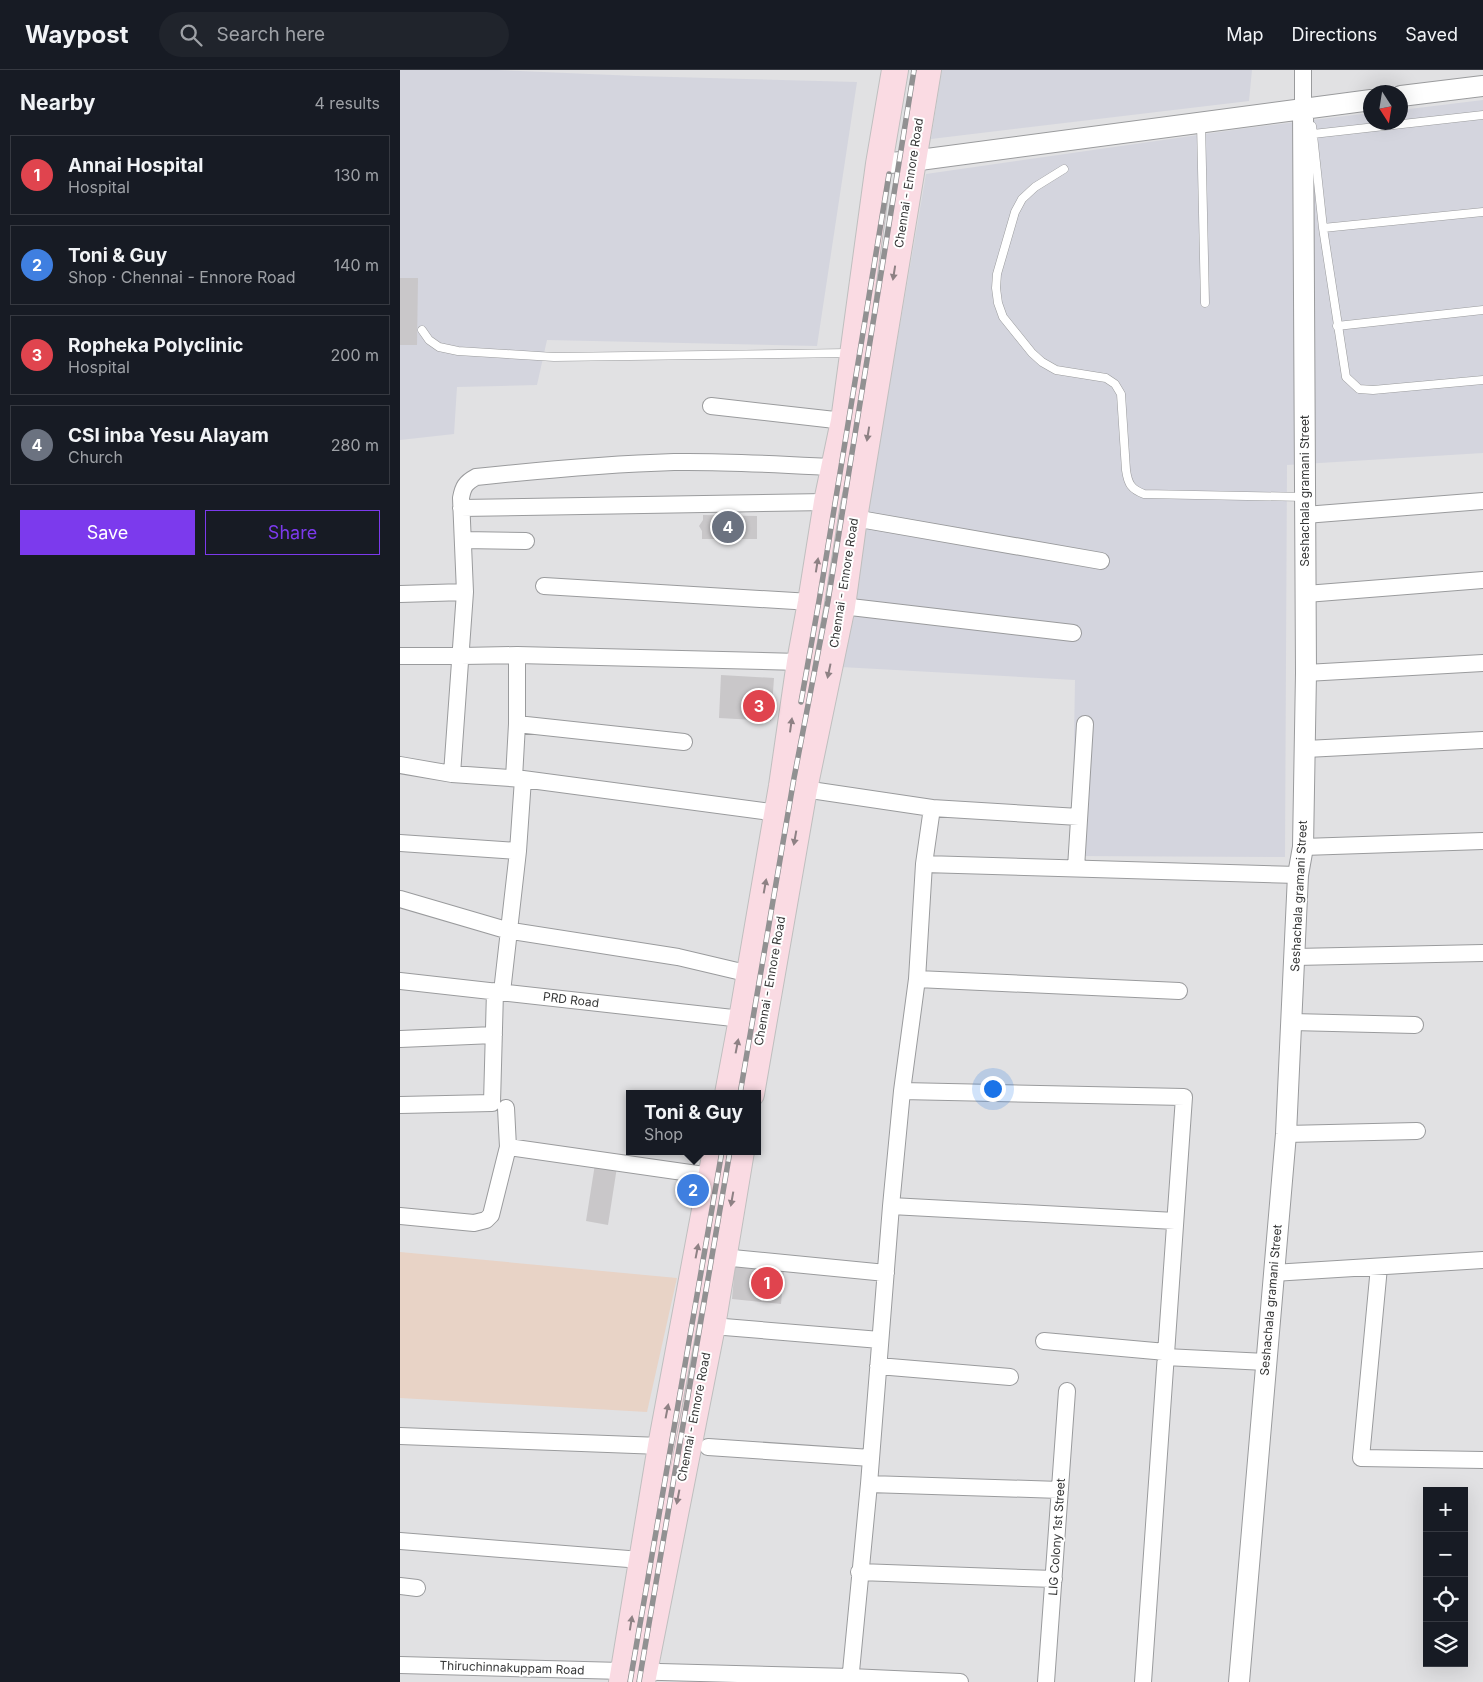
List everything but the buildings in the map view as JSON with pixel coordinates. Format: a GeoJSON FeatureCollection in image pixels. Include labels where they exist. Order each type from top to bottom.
{"type":"FeatureCollection","features":[{"type":"Feature","properties":{"kind":"main road","name":"Chennai - Ennore Road"},"geometry":{"type":"LineString","coordinates":[[729,1090],[778,812],[800,662],[827,502],[844,421],[879,164],[895,70]]}},
{"type":"Feature","properties":{"kind":"main road","name":"Chennai - Ennore Road"},"geometry":{"type":"LineString","coordinates":[[752,1090],[804,790],[842,606],[854,518],[928,70]]}},
{"type":"Feature","properties":{"kind":"main road","name":"Chennai - Ennore Road"},"geometry":{"type":"LineString","coordinates":[[633,1676],[712,1326],[739,1155]]}},
{"type":"Feature","properties":{"kind":"main road"},"geometry":{"type":"LineString","coordinates":[[633,1676],[641,1560],[714,1164]]}},
{"type":"Feature","properties":{"kind":"street"},"geometry":{"type":"LineString","coordinates":[[1302,70],[1307,107]]}},
{"type":"Feature","properties":{"kind":"street"},"geometry":{"type":"LineString","coordinates":[[1408,95],[1483,86]]}},
{"type":"Feature","properties":{"kind":"street"},"geometry":{"type":"LineString","coordinates":[[879,164],[1363,101]]}},
{"type":"Feature","properties":{"kind":"street","name":"Seshachala gramani Street"},"geometry":{"type":"LineString","coordinates":[[1239,1682],[1286,1134],[1298,875],[1303,847],[1306,750],[1307,107]]}},
{"type":"Feature","properties":{"kind":"street"},"geometry":{"type":"LineString","coordinates":[[711,406],[844,421]]}},
{"type":"Feature","properties":{"kind":"street"},"geometry":{"type":"LineString","coordinates":[[452,774],[465,592],[460,498],[464,486],[476,477],[588,466],[675,462],[834,467]]}},
{"type":"Feature","properties":{"kind":"street"},"geometry":{"type":"LineString","coordinates":[[1305,506],[1483,501]]}},
{"type":"Feature","properties":{"kind":"street"},"geometry":{"type":"LineString","coordinates":[[461,508],[827,502]]}},
{"type":"Feature","properties":{"kind":"street"},"geometry":{"type":"LineString","coordinates":[[854,518],[1101,561]]}},
{"type":"Feature","properties":{"kind":"street"},"geometry":{"type":"LineString","coordinates":[[463,540],[526,541]]}},
{"type":"Feature","properties":{"kind":"street"},"geometry":{"type":"LineString","coordinates":[[1306,594],[1483,580]]}},
{"type":"Feature","properties":{"kind":"street"},"geometry":{"type":"LineString","coordinates":[[544,586],[811,602]]}},
{"type":"Feature","properties":{"kind":"street"},"geometry":{"type":"LineString","coordinates":[[400,594],[465,592]]}},
{"type":"Feature","properties":{"kind":"street"},"geometry":{"type":"LineString","coordinates":[[842,606],[1073,633]]}},
{"type":"Feature","properties":{"kind":"street"},"geometry":{"type":"LineString","coordinates":[[400,1105],[492,1103],[494,1035],[498,991],[509,930],[518,851],[517,655]]}},
{"type":"Feature","properties":{"kind":"street"},"geometry":{"type":"LineString","coordinates":[[400,656],[517,655],[800,662]]}},
{"type":"Feature","properties":{"kind":"street"},"geometry":{"type":"LineString","coordinates":[[1306,673],[1483,663]]}},
{"type":"Feature","properties":{"kind":"street"},"geometry":{"type":"LineString","coordinates":[[517,724],[684,742]]}},
{"type":"Feature","properties":{"kind":"street"},"geometry":{"type":"LineString","coordinates":[[1076,868],[1086,724]]}},
{"type":"Feature","properties":{"kind":"street"},"geometry":{"type":"LineString","coordinates":[[1306,750],[1483,740]]}},
{"type":"Feature","properties":{"kind":"street"},"geometry":{"type":"LineString","coordinates":[[400,765],[452,774],[518,779],[778,812]]}},
{"type":"Feature","properties":{"kind":"street"},"geometry":{"type":"LineString","coordinates":[[804,790],[932,808],[1079,817]]}},
{"type":"Feature","properties":{"kind":"street"},"geometry":{"type":"LineString","coordinates":[[850,1679],[869,1484],[891,1206],[902,1091],[917,979],[924,864],[932,808]]}},
{"type":"Feature","properties":{"kind":"street"},"geometry":{"type":"LineString","coordinates":[[1303,847],[1483,842]]}},
{"type":"Feature","properties":{"kind":"street"},"geometry":{"type":"LineString","coordinates":[[400,843],[518,851]]}},
{"type":"Feature","properties":{"kind":"street"},"geometry":{"type":"LineString","coordinates":[[924,864],[1298,875]]}},
{"type":"Feature","properties":{"kind":"street"},"geometry":{"type":"LineString","coordinates":[[400,899],[509,930],[678,957],[750,974]]}},
{"type":"Feature","properties":{"kind":"street"},"geometry":{"type":"LineString","coordinates":[[1294,957],[1483,954]]}},
{"type":"Feature","properties":{"kind":"street"},"geometry":{"type":"LineString","coordinates":[[917,979],[1179,991]]}},
{"type":"Feature","properties":{"kind":"street","name":"PRD Road"},"geometry":{"type":"LineString","coordinates":[[400,980],[742,1019]]}},
{"type":"Feature","properties":{"kind":"street"},"geometry":{"type":"LineString","coordinates":[[1292,1022],[1415,1025]]}},
{"type":"Feature","properties":{"kind":"street"},"geometry":{"type":"LineString","coordinates":[[400,1039],[494,1035]]}},
{"type":"Feature","properties":{"kind":"street"},"geometry":{"type":"LineString","coordinates":[[902,1091],[1184,1097],[1143,1682]]}},
{"type":"Feature","properties":{"kind":"street"},"geometry":{"type":"LineString","coordinates":[[400,1216],[474,1223],[486,1220],[491,1215],[508,1147],[506,1108]]}},
{"type":"Feature","properties":{"kind":"street"},"geometry":{"type":"LineString","coordinates":[[1286,1134],[1417,1131]]}},
{"type":"Feature","properties":{"kind":"street"},"geometry":{"type":"LineString","coordinates":[[508,1147],[714,1164]]}},
{"type":"Feature","properties":{"kind":"street"},"geometry":{"type":"LineString","coordinates":[[891,1206],[1175,1221]]}},
{"type":"Feature","properties":{"kind":"street"},"geometry":{"type":"LineString","coordinates":[[722,1257],[886,1273]]}},
{"type":"Feature","properties":{"kind":"street"},"geometry":{"type":"LineString","coordinates":[[1273,1272],[1483,1260]]}},
{"type":"Feature","properties":{"kind":"street"},"geometry":{"type":"LineString","coordinates":[[1379,1267],[1361,1458],[1483,1460]]}},
{"type":"Feature","properties":{"kind":"street"},"geometry":{"type":"LineString","coordinates":[[712,1326],[880,1340]]}},
{"type":"Feature","properties":{"kind":"street"},"geometry":{"type":"LineString","coordinates":[[1044,1341],[1166,1355],[1266,1362]]}},
{"type":"Feature","properties":{"kind":"street"},"geometry":{"type":"LineString","coordinates":[[878,1366],[1010,1377]]}},
{"type":"Feature","properties":{"kind":"street","name":"LIG Colony 1st Street"},"geometry":{"type":"LineString","coordinates":[[1046,1682],[1067,1391]]}},
{"type":"Feature","properties":{"kind":"street"},"geometry":{"type":"LineString","coordinates":[[400,1436],[661,1446]]}},
{"type":"Feature","properties":{"kind":"street"},"geometry":{"type":"LineString","coordinates":[[708,1447],[871,1458]]}},
{"type":"Feature","properties":{"kind":"street"},"geometry":{"type":"LineString","coordinates":[[869,1484],[1060,1490]]}},
{"type":"Feature","properties":{"kind":"street"},"geometry":{"type":"LineString","coordinates":[[400,1541],[641,1560]]}},
{"type":"Feature","properties":{"kind":"street"},"geometry":{"type":"LineString","coordinates":[[859,1572],[1054,1579]]}},
{"type":"Feature","properties":{"kind":"street"},"geometry":{"type":"LineString","coordinates":[[400,1586],[418,1588]]}},
{"type":"Feature","properties":{"kind":"street","name":"Thiruchinnakuppam Road"},"geometry":{"type":"LineString","coordinates":[[400,1664],[633,1676],[960,1682]]}},
{"type":"Feature","properties":{"kind":"lane"},"geometry":{"type":"LineString","coordinates":[[1307,107],[1313,134],[1323,228],[1346,377],[1359,390],[1483,380]]}},
{"type":"Feature","properties":{"kind":"lane"},"geometry":{"type":"LineString","coordinates":[[1313,134],[1483,115]]}},
{"type":"Feature","properties":{"kind":"lane"},"geometry":{"type":"LineString","coordinates":[[1201,121],[1206,303]]}},
{"type":"Feature","properties":{"kind":"lane"},"geometry":{"type":"LineString","coordinates":[[1064,169],[1035,187],[1022,199],[1015,212],[997,274],[998,303],[1003,317],[1032,353],[1042,362],[1056,370],[1106,378],[1115,384],[1121,394],[1126,470],[1128,482],[1133,490],[1144,494],[1305,506]]}},
{"type":"Feature","properties":{"kind":"lane"},"geometry":{"type":"LineString","coordinates":[[1323,228],[1483,212]]}},
{"type":"Feature","properties":{"kind":"lane"},"geometry":{"type":"LineString","coordinates":[[1337,326],[1483,310]]}},
{"type":"Feature","properties":{"kind":"lane"},"geometry":{"type":"LineString","coordinates":[[422,330],[429,340],[439,346],[458,352],[514,355],[554,357],[853,353]]}},
{"type":"Feature","properties":{"kind":"shaded area"},"geometry":{"type":"Polygon","coordinates":[[[400,70],[497,70],[857,82],[817,346],[547,340],[537,385],[457,387],[454,434],[400,440],[400,70]]]}},
{"type":"Feature","properties":{"kind":"shaded area"},"geometry":{"type":"Polygon","coordinates":[[[942,70],[1252,70],[1249,101],[931,139],[942,70]]]}},
{"type":"Feature","properties":{"kind":"shaded area"},"geometry":{"type":"Polygon","coordinates":[[[1483,100],[1483,453],[1287,465],[1285,857],[1072,856],[1075,680],[841,667],[926,174],[1247,128],[1363,114],[1363,130],[1408,130],[1408,109],[1483,100]]]}},
{"type":"Feature","properties":{"kind":"shaded area"},"geometry":{"type":"Polygon","coordinates":[[[400,1252],[677,1278],[647,1412],[400,1398],[400,1252]]]}},
{"type":"Feature","properties":{"kind":"railway"},"geometry":{"type":"LineString","coordinates":[[741,1090],[794,778],[828,601],[914,70]]}},
{"type":"Feature","properties":{"kind":"railway"},"geometry":{"type":"LineString","coordinates":[[801,702],[889,174]]}},
{"type":"Feature","properties":{"kind":"railway"},"geometry":{"type":"LineString","coordinates":[[630,1682],[721,1155]]}},
{"type":"Feature","properties":{"kind":"railway"},"geometry":{"type":"LineString","coordinates":[[639,1682],[729,1155]]}},
{"type":"Feature","properties":{"kind":"place","name":"CSI inba Yesu Alayam"},"geometry":{"type":"Point","coordinates":[728,527]}},
{"type":"Feature","properties":{"kind":"place","name":"Ropheka Polyclinic"},"geometry":{"type":"Point","coordinates":[759,706]}},
{"type":"Feature","properties":{"kind":"place","name":"Toni & Guy"},"geometry":{"type":"Point","coordinates":[693,1190]}},
{"type":"Feature","properties":{"kind":"place","name":"Annai Hospital"},"geometry":{"type":"Point","coordinates":[767,1283]}}]}
